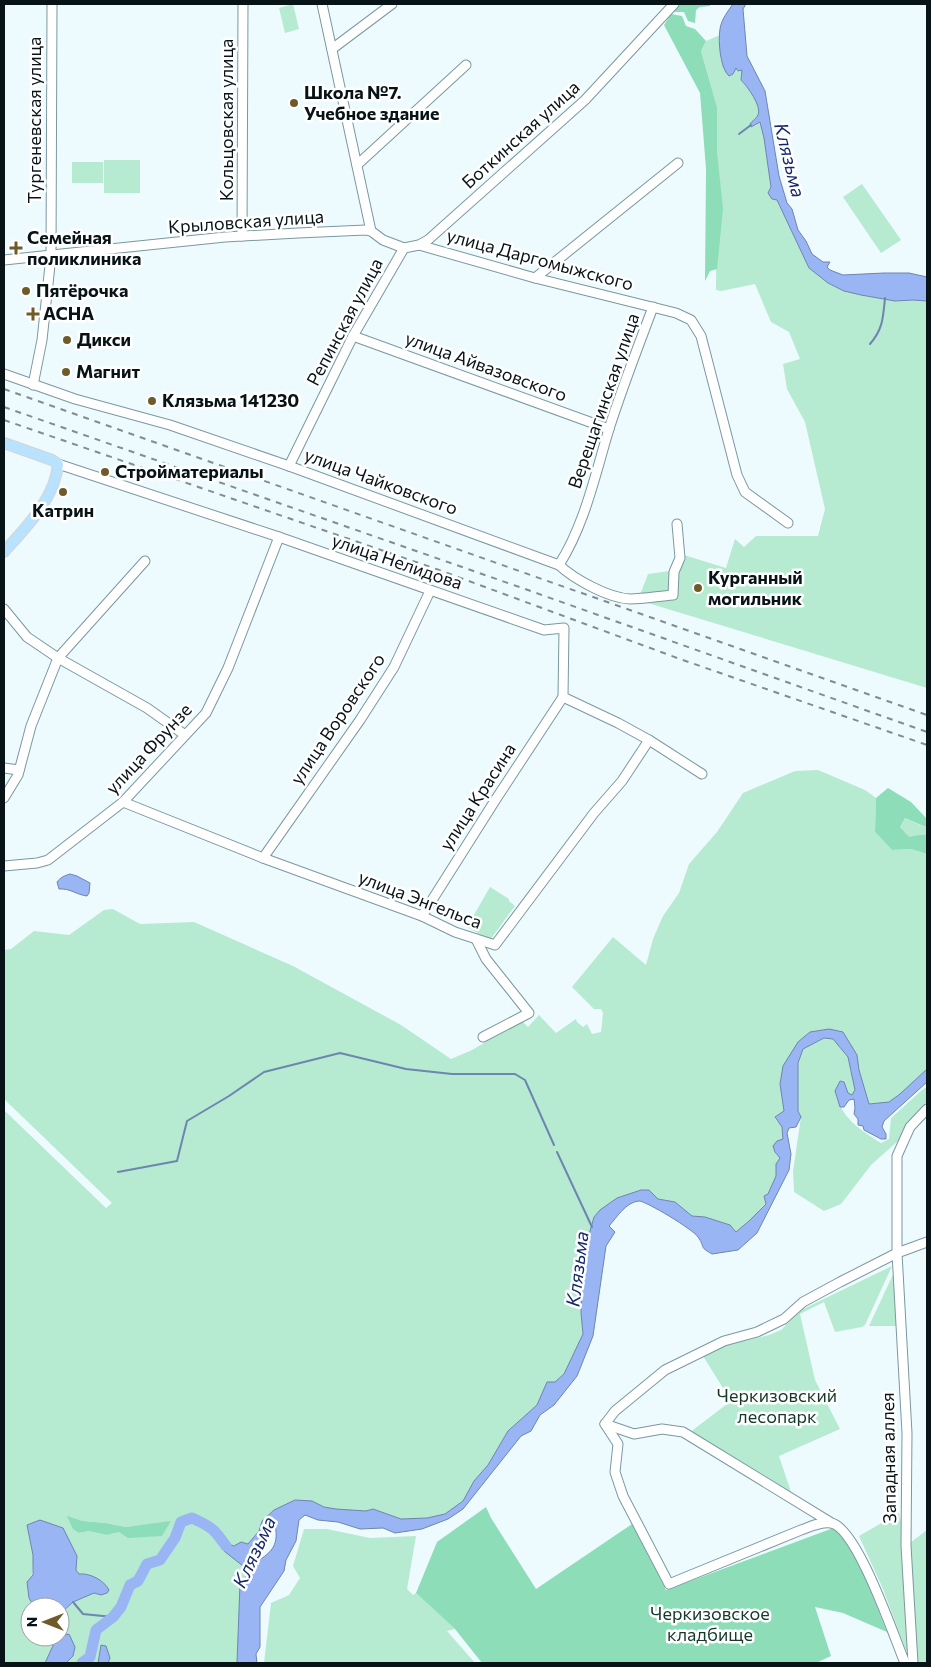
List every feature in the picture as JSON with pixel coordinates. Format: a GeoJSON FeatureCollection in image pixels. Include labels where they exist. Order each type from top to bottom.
{"type":"FeatureCollection","features":[{"type":"Feature","properties":{"kind":"main road","name":"улица Нелидова"},"geometry":{"type":"LineString","coordinates":[[4,443],[52,460],[58,464]]}},
{"type":"Feature","properties":{"kind":"main road"},"geometry":{"type":"LineString","coordinates":[[4,552],[37,514],[57,479],[58,464]]}},
{"type":"Feature","properties":{"kind":"street","name":"Тургеневская улица"},"geometry":{"type":"LineString","coordinates":[[33,385],[42,340],[51,256],[52,4]]}},
{"type":"Feature","properties":{"kind":"street","name":"Кольцовская улица"},"geometry":{"type":"LineString","coordinates":[[242,236],[244,4]]}},
{"type":"Feature","properties":{"kind":"street"},"geometry":{"type":"LineString","coordinates":[[322,4],[371,231],[383,240],[404,248]]}},
{"type":"Feature","properties":{"kind":"street"},"geometry":{"type":"LineString","coordinates":[[332,49],[392,4]]}},
{"type":"Feature","properties":{"kind":"street","name":"Боткинская улица"},"geometry":{"type":"LineString","coordinates":[[404,248],[419,245],[428,240],[585,100],[674,4]]}},
{"type":"Feature","properties":{"kind":"street"},"geometry":{"type":"LineString","coordinates":[[357,166],[466,65]]}},
{"type":"Feature","properties":{"kind":"street"},"geometry":{"type":"LineString","coordinates":[[535,278],[678,163]]}},
{"type":"Feature","properties":{"kind":"street","name":"Крыловская улица"},"geometry":{"type":"LineString","coordinates":[[4,260],[242,236],[371,231]]}},
{"type":"Feature","properties":{"kind":"street","name":"улица Даргомыжского"},"geometry":{"type":"LineString","coordinates":[[419,245],[535,278],[652,306]]}},
{"type":"Feature","properties":{"kind":"street","name":"Репинская улица"},"geometry":{"type":"LineString","coordinates":[[289,466],[353,336],[404,248]]}},
{"type":"Feature","properties":{"kind":"street","name":"Верещагинская улица"},"geometry":{"type":"LineString","coordinates":[[559,565],[568,551],[593,486],[609,429],[652,306],[676,313],[691,320],[701,336],[737,475],[745,492],[788,523]]}},
{"type":"Feature","properties":{"kind":"street","name":"улица Айвазовского"},"geometry":{"type":"LineString","coordinates":[[353,336],[609,429]]}},
{"type":"Feature","properties":{"kind":"street","name":"улица Чайковского"},"geometry":{"type":"LineString","coordinates":[[4,374],[75,399],[170,425],[289,466],[559,565],[569,575],[615,596],[629,599],[673,595],[674,572],[680,558],[677,524]]}},
{"type":"Feature","properties":{"kind":"street","name":"улица Нелидова"},"geometry":{"type":"LineString","coordinates":[[58,464],[279,537],[544,630],[564,628],[563,697]]}},
{"type":"Feature","properties":{"kind":"street","name":"улица Фрунзе"},"geometry":{"type":"LineString","coordinates":[[4,866],[48,860],[123,802],[206,713],[228,668],[279,537]]}},
{"type":"Feature","properties":{"kind":"street"},"geometry":{"type":"LineString","coordinates":[[4,798],[19,770],[31,726],[58,658],[146,560]]}},
{"type":"Feature","properties":{"kind":"street","name":"улица Воровского"},"geometry":{"type":"LineString","coordinates":[[263,858],[360,720],[394,667],[430,591]]}},
{"type":"Feature","properties":{"kind":"street"},"geometry":{"type":"LineString","coordinates":[[4,609],[27,637],[58,658],[147,708],[185,735]]}},
{"type":"Feature","properties":{"kind":"street"},"geometry":{"type":"LineString","coordinates":[[563,697],[649,740],[702,774]]}},
{"type":"Feature","properties":{"kind":"street","name":"улица Красина"},"geometry":{"type":"LineString","coordinates":[[422,916],[563,697]]}},
{"type":"Feature","properties":{"kind":"street","name":"улица Энгельса"},"geometry":{"type":"LineString","coordinates":[[123,802],[263,858],[422,916],[455,932],[495,945],[594,813],[622,781],[649,740]]}},
{"type":"Feature","properties":{"kind":"street"},"geometry":{"type":"LineString","coordinates":[[4,768],[19,770]]}},
{"type":"Feature","properties":{"kind":"street"},"geometry":{"type":"LineString","coordinates":[[476,939],[486,959],[529,1013],[483,1037]]}},
{"type":"Feature","properties":{"kind":"street","name":"Западная аллея"},"geometry":{"type":"LineString","coordinates":[[913,1663],[906,1546],[907,1433],[897,1253],[897,1156],[910,1127],[927,1109]]}},
{"type":"Feature","properties":{"kind":"street"},"geometry":{"type":"LineString","coordinates":[[605,1424],[615,1411],[665,1370],[724,1341],[757,1332],[784,1319],[803,1302],[897,1253],[927,1242]]}},
{"type":"Feature","properties":{"kind":"street"},"geometry":{"type":"LineString","coordinates":[[605,1424],[618,1444],[615,1472],[623,1496],[669,1584],[801,1530],[830,1522]]}},
{"type":"Feature","properties":{"kind":"street"},"geometry":{"type":"LineString","coordinates":[[605,1424],[634,1434],[662,1429],[683,1432],[830,1522],[840,1526],[855,1546],[885,1612],[905,1663]]}},
{"type":"Feature","properties":{"kind":"green space"},"geometry":{"type":"Polygon","coordinates":[[[293,4],[299,29],[285,33],[279,8],[293,4]]]}},
{"type":"Feature","properties":{"kind":"green space"},"geometry":{"type":"Polygon","coordinates":[[[680,4],[710,4],[710,6],[700,7],[696,10],[695,23],[688,21],[684,12],[673,12],[680,4]]]}},
{"type":"Feature","properties":{"kind":"green space"},"geometry":{"type":"Polygon","coordinates":[[[671,14],[682,16],[686,26],[695,29],[706,41],[701,51],[717,107],[717,152],[723,209],[717,269],[710,271],[705,281],[706,169],[700,93],[664,25],[671,14]]]}},
{"type":"Feature","properties":{"kind":"green space"},"geometry":{"type":"Polygon","coordinates":[[[720,35],[721,61],[743,70],[741,80],[750,91],[759,109],[759,115],[751,127],[760,121],[771,187],[809,268],[861,295],[895,301],[927,301],[927,688],[638,600],[648,574],[676,570],[684,555],[726,568],[735,539],[744,547],[756,536],[818,536],[825,509],[805,422],[787,389],[783,364],[800,359],[789,332],[771,322],[755,284],[721,291],[716,290],[717,107],[701,51],[706,41],[720,35]]]}},
{"type":"Feature","properties":{"kind":"green space"},"geometry":{"type":"Polygon","coordinates":[[[104,160],[140,160],[140,193],[104,193],[104,160]]]}},
{"type":"Feature","properties":{"kind":"green space"},"geometry":{"type":"Polygon","coordinates":[[[72,162],[103,162],[103,183],[72,183],[72,162]]]}},
{"type":"Feature","properties":{"kind":"green space"},"geometry":{"type":"Polygon","coordinates":[[[862,184],[901,240],[881,253],[843,197],[862,184]]]}},
{"type":"Feature","properties":{"kind":"green space"},"geometry":{"type":"Polygon","coordinates":[[[818,770],[865,790],[876,798],[875,832],[892,850],[911,849],[927,854],[927,1069],[889,1102],[869,1104],[859,1070],[857,1055],[843,1032],[810,1032],[780,1084],[784,1112],[775,1119],[783,1127],[783,1139],[775,1152],[780,1158],[776,1164],[776,1176],[768,1195],[764,1196],[766,1203],[749,1221],[736,1232],[730,1225],[705,1217],[692,1216],[675,1202],[658,1199],[641,1190],[617,1198],[582,1259],[581,1313],[583,1334],[564,1374],[555,1382],[547,1383],[537,1405],[508,1431],[488,1465],[474,1481],[463,1501],[445,1514],[427,1518],[401,1519],[373,1509],[366,1511],[336,1509],[324,1507],[312,1501],[295,1500],[274,1510],[262,1521],[259,1531],[247,1545],[229,1545],[219,1534],[224,1551],[248,1570],[248,1574],[240,1584],[237,1663],[108,1663],[110,1658],[101,1645],[98,1663],[66,1663],[73,1656],[70,1640],[70,1605],[94,1593],[76,1570],[77,1556],[27,1526],[33,1557],[30,1589],[31,1597],[20,1597],[20,1647],[52,1647],[45,1663],[4,1663],[4,1110],[106,1208],[112,1203],[4,1099],[4,950],[11,949],[34,931],[69,935],[104,910],[113,909],[140,924],[194,922],[293,966],[401,1025],[451,1059],[472,1050],[522,1021],[528,1027],[539,1015],[556,1033],[576,1019],[583,1027],[587,1024],[592,1034],[601,1032],[603,1013],[601,1009],[594,1009],[572,987],[613,937],[646,965],[653,939],[663,916],[679,893],[689,864],[717,832],[743,793],[795,771],[818,770]],[[68,1517],[79,1533],[89,1531],[107,1535],[119,1532],[162,1535],[170,1522],[126,1527],[83,1521],[68,1517]]]}},
{"type":"Feature","properties":{"kind":"green space"},"geometry":{"type":"Polygon","coordinates":[[[888,788],[911,802],[927,819],[927,827],[905,818],[900,827],[909,837],[927,835],[927,854],[911,849],[892,850],[875,832],[876,798],[888,788]]]}},
{"type":"Feature","properties":{"kind":"green space"},"geometry":{"type":"Polygon","coordinates":[[[905,818],[927,827],[927,835],[909,838],[900,827],[905,818]]]}},
{"type":"Feature","properties":{"kind":"green space"},"geometry":{"type":"Polygon","coordinates":[[[490,887],[509,899],[515,906],[490,940],[467,927],[490,887]]]}},
{"type":"Feature","properties":{"kind":"green space"},"geometry":{"type":"Polygon","coordinates":[[[824,1038],[833,1039],[848,1057],[855,1090],[852,1095],[848,1093],[840,1081],[835,1091],[846,1116],[865,1133],[881,1143],[889,1139],[891,1118],[927,1087],[927,1112],[917,1124],[871,1165],[841,1204],[824,1211],[794,1192],[793,1171],[801,1117],[798,1111],[798,1063],[803,1049],[824,1038]]]}},
{"type":"Feature","properties":{"kind":"green space","name":"Черкизовский лесопарк"},"geometry":{"type":"Polygon","coordinates":[[[892,1266],[865,1325],[862,1327],[835,1332],[824,1302],[800,1314],[815,1380],[840,1429],[779,1456],[795,1504],[689,1433],[731,1401],[703,1356],[727,1345],[769,1335],[781,1330],[801,1310],[892,1266]]]}},
{"type":"Feature","properties":{"kind":"green space"},"geometry":{"type":"Polygon","coordinates":[[[896,1268],[897,1326],[869,1326],[896,1268]]]}},
{"type":"Feature","properties":{"kind":"green space","name":"Черкизовское кладбище"},"geometry":{"type":"Polygon","coordinates":[[[486,1507],[536,1589],[632,1524],[666,1590],[836,1527],[859,1565],[887,1632],[843,1613],[815,1607],[831,1656],[816,1663],[482,1663],[455,1629],[416,1593],[437,1542],[486,1507]]]}},
{"type":"Feature","properties":{"kind":"green space"},"geometry":{"type":"Polygon","coordinates":[[[899,1513],[906,1546],[927,1530],[927,1663],[913,1663],[859,1536],[899,1513]]]}},
{"type":"Feature","properties":{"kind":"green space"},"geometry":{"type":"Polygon","coordinates":[[[67,1516],[83,1521],[126,1527],[171,1521],[162,1536],[128,1538],[119,1532],[107,1535],[89,1531],[79,1533],[73,1529],[67,1516]]]}},
{"type":"Feature","properties":{"kind":"green space"},"geometry":{"type":"Polygon","coordinates":[[[304,1529],[327,1529],[370,1538],[416,1536],[407,1589],[413,1595],[416,1593],[455,1629],[447,1631],[475,1663],[264,1663],[271,1603],[289,1595],[300,1578],[293,1566],[304,1529]]]}},
{"type":"Feature","properties":{"kind":"water"},"geometry":{"type":"Polygon","coordinates":[[[733,4],[746,4],[743,9],[747,56],[765,91],[779,176],[787,203],[792,209],[798,230],[812,254],[823,262],[830,262],[827,267],[830,270],[843,275],[909,273],[927,277],[927,301],[895,301],[844,291],[828,283],[809,268],[777,200],[772,199],[768,193],[771,187],[760,122],[751,127],[750,124],[758,115],[759,111],[756,102],[741,80],[742,70],[738,71],[736,68],[733,74],[729,76],[722,61],[719,34],[725,16],[733,4]]]}},
{"type":"Feature","properties":{"kind":"water"},"geometry":{"type":"Polygon","coordinates":[[[70,874],[90,883],[87,896],[59,889],[57,882],[70,874]]]}},
{"type":"Feature","properties":{"kind":"water"},"geometry":{"type":"Polygon","coordinates":[[[829,1029],[843,1032],[857,1055],[859,1070],[869,1104],[889,1102],[927,1069],[927,1082],[884,1121],[882,1127],[886,1134],[886,1139],[881,1139],[864,1130],[863,1126],[858,1125],[858,1119],[854,1114],[854,1099],[849,1100],[844,1107],[840,1107],[835,1091],[840,1081],[844,1082],[848,1093],[852,1095],[855,1090],[848,1057],[833,1039],[824,1038],[803,1049],[798,1063],[798,1111],[801,1117],[796,1127],[789,1128],[787,1133],[791,1154],[789,1170],[757,1233],[738,1250],[712,1254],[704,1248],[695,1233],[660,1211],[639,1201],[626,1207],[609,1226],[615,1232],[606,1246],[593,1336],[577,1376],[554,1405],[540,1415],[531,1431],[521,1436],[463,1509],[448,1519],[422,1529],[395,1533],[383,1528],[360,1529],[338,1522],[318,1520],[305,1515],[299,1520],[296,1541],[286,1560],[284,1571],[260,1607],[260,1647],[256,1654],[257,1663],[237,1663],[240,1584],[248,1574],[248,1570],[224,1551],[219,1533],[226,1543],[234,1546],[241,1542],[248,1544],[259,1531],[262,1521],[274,1510],[295,1500],[312,1501],[324,1507],[336,1509],[366,1511],[373,1509],[401,1519],[427,1518],[445,1514],[463,1501],[474,1481],[488,1465],[508,1431],[537,1405],[547,1382],[555,1382],[564,1374],[583,1334],[581,1313],[582,1259],[594,1217],[600,1210],[617,1198],[641,1190],[649,1190],[658,1199],[675,1202],[692,1216],[705,1217],[730,1225],[736,1232],[766,1204],[764,1196],[768,1194],[776,1176],[776,1164],[780,1158],[773,1146],[777,1141],[783,1139],[782,1127],[775,1117],[784,1111],[780,1084],[783,1066],[798,1042],[810,1032],[829,1029]],[[275,1524],[263,1530],[259,1543],[247,1556],[256,1562],[267,1555],[275,1542],[275,1524]]]}},
{"type":"Feature","properties":{"kind":"water"},"geometry":{"type":"Polygon","coordinates":[[[40,1520],[63,1528],[77,1556],[76,1570],[79,1574],[88,1575],[100,1580],[107,1586],[109,1590],[107,1593],[101,1595],[94,1593],[70,1605],[70,1597],[29,1597],[27,1582],[33,1575],[33,1555],[27,1525],[40,1520]]]}},
{"type":"Feature","properties":{"kind":"water"},"geometry":{"type":"Polygon","coordinates":[[[70,1636],[75,1647],[73,1656],[66,1663],[45,1663],[52,1647],[70,1647],[70,1636]]]}},
{"type":"Feature","properties":{"kind":"water"},"geometry":{"type":"Polygon","coordinates":[[[101,1645],[106,1646],[110,1658],[108,1663],[98,1663],[101,1645]]]}},
{"type":"Feature","properties":{"kind":"waterway"},"geometry":{"type":"LineString","coordinates":[[739,134],[751,125]]}},
{"type":"Feature","properties":{"kind":"waterway"},"geometry":{"type":"LineString","coordinates":[[870,344],[880,328],[885,298]]}},
{"type":"Feature","properties":{"kind":"waterway"},"geometry":{"type":"LineString","coordinates":[[118,1172],[177,1161],[187,1121],[264,1072],[340,1053],[406,1069],[452,1074],[515,1074],[525,1080],[554,1145]]}},
{"type":"Feature","properties":{"kind":"waterway","name":"Клязьма"},"geometry":{"type":"LineString","coordinates":[[557,1152],[592,1227]]}},
{"type":"Feature","properties":{"kind":"waterway"},"geometry":{"type":"LineString","coordinates":[[82,1663],[90,1657],[96,1630],[113,1617],[121,1607],[130,1585],[138,1581],[147,1564],[160,1560],[175,1538],[181,1522],[192,1518],[204,1524],[212,1529],[226,1546]]}},
{"type":"Feature","properties":{"kind":"waterway"},"geometry":{"type":"LineString","coordinates":[[73,1602],[83,1614],[113,1617]]}},
{"type":"Feature","properties":{"kind":"railway"},"geometry":{"type":"LineString","coordinates":[[4,389],[927,715]]}},
{"type":"Feature","properties":{"kind":"railway"},"geometry":{"type":"LineString","coordinates":[[4,407],[927,732]]}},
{"type":"Feature","properties":{"kind":"railway"},"geometry":{"type":"LineString","coordinates":[[4,420],[439,570],[680,659],[927,745]]}},
{"type":"Feature","properties":{"kind":"place","name":"Школа №7. Учебное здание"},"geometry":{"type":"Point","coordinates":[294,103]}},
{"type":"Feature","properties":{"kind":"place","name":"Семейная поликлиника"},"geometry":{"type":"Point","coordinates":[16,248]}},
{"type":"Feature","properties":{"kind":"place","name":"Пятёрочка"},"geometry":{"type":"Point","coordinates":[26,291]}},
{"type":"Feature","properties":{"kind":"place","name":"АСНА"},"geometry":{"type":"Point","coordinates":[33,314]}},
{"type":"Feature","properties":{"kind":"place","name":"Дикси"},"geometry":{"type":"Point","coordinates":[67,340]}},
{"type":"Feature","properties":{"kind":"place","name":"Магнит"},"geometry":{"type":"Point","coordinates":[66,372]}},
{"type":"Feature","properties":{"kind":"place","name":"Клязьма 141230"},"geometry":{"type":"Point","coordinates":[152,401]}},
{"type":"Feature","properties":{"kind":"place","name":"Стройматериалы"},"geometry":{"type":"Point","coordinates":[105,472]}},
{"type":"Feature","properties":{"kind":"place","name":"Катрин"},"geometry":{"type":"Point","coordinates":[63,492]}},
{"type":"Feature","properties":{"kind":"place","name":"Курганный могильник"},"geometry":{"type":"Point","coordinates":[698,588]}}]}
